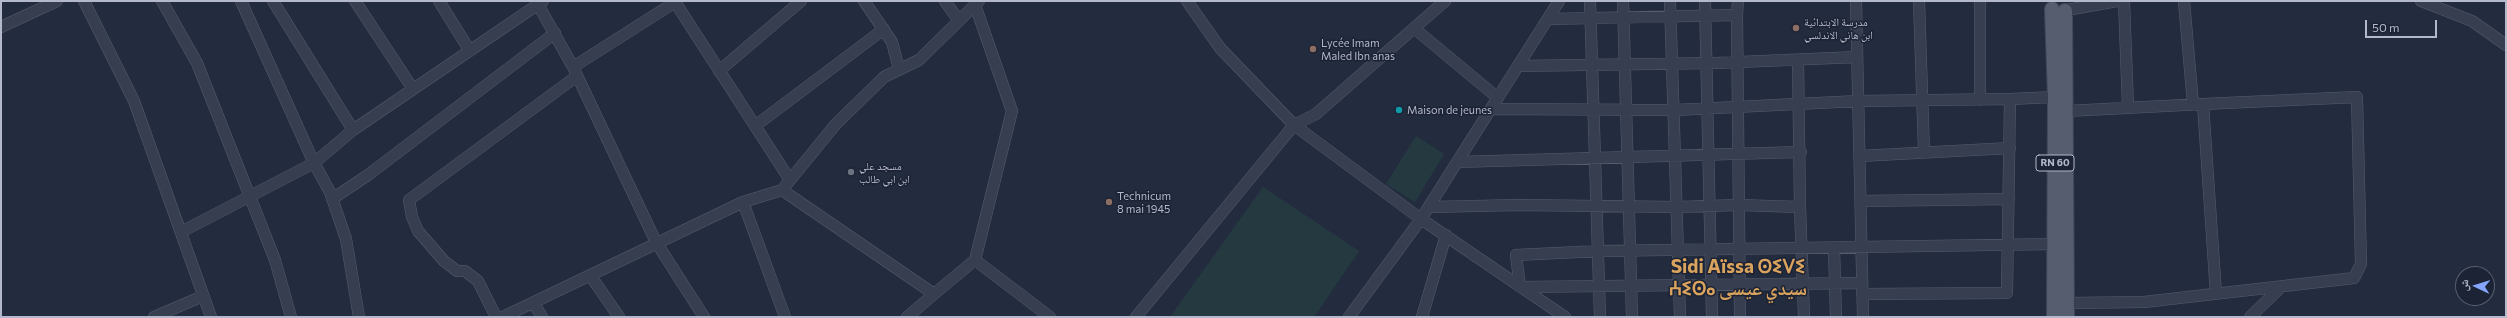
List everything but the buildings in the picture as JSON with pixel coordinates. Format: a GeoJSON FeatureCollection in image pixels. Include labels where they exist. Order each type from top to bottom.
{"type":"FeatureCollection","features":[{"type":"Feature","properties":{"kind":"main road","name":"RN 60"},"geometry":{"type":"LineString","coordinates":[[2054,317],[2057,5]]}},
{"type":"Feature","properties":{"kind":"main road","name":"RN 60"},"geometry":{"type":"LineString","coordinates":[[2057,5],[2067,111],[2067,310]]}},
{"type":"Feature","properties":{"kind":"street"},"geometry":{"type":"LineString","coordinates":[[1,27],[58,1]]}},
{"type":"Feature","properties":{"kind":"street"},"geometry":{"type":"LineString","coordinates":[[84,1],[134,101],[211,317]]}},
{"type":"Feature","properties":{"kind":"street"},"geometry":{"type":"LineString","coordinates":[[162,1],[197,63],[251,196],[275,260],[292,317]]}},
{"type":"Feature","properties":{"kind":"street"},"geometry":{"type":"LineString","coordinates":[[241,1],[314,163],[332,199],[346,239],[359,317]]}},
{"type":"Feature","properties":{"kind":"street"},"geometry":{"type":"LineString","coordinates":[[273,1],[353,130]]}},
{"type":"Feature","properties":{"kind":"street"},"geometry":{"type":"LineString","coordinates":[[355,1],[413,89]]}},
{"type":"Feature","properties":{"kind":"street"},"geometry":{"type":"LineString","coordinates":[[439,1],[470,51]]}},
{"type":"Feature","properties":{"kind":"street"},"geometry":{"type":"LineString","coordinates":[[719,71],[801,1]]}},
{"type":"Feature","properties":{"kind":"street"},"geometry":{"type":"LineString","coordinates":[[864,1],[892,42],[899,69]]}},
{"type":"Feature","properties":{"kind":"street"},"geometry":{"type":"LineString","coordinates":[[945,1],[958,21]]}},
{"type":"Feature","properties":{"kind":"street"},"geometry":{"type":"LineString","coordinates":[[1187,1],[1220,48],[1294,125],[1421,219],[1565,317]]}},
{"type":"Feature","properties":{"kind":"street"},"geometry":{"type":"LineString","coordinates":[[1136,317],[1294,125],[1316,114],[1415,29],[1445,1]]}},
{"type":"Feature","properties":{"kind":"street"},"geometry":{"type":"LineString","coordinates":[[1349,317],[1429,207],[1559,1]]}},
{"type":"Feature","properties":{"kind":"street"},"geometry":{"type":"LineString","coordinates":[[1590,1],[1595,110],[1600,317]]}},
{"type":"Feature","properties":{"kind":"street"},"geometry":{"type":"LineString","coordinates":[[1623,1],[1632,317]]}},
{"type":"Feature","properties":{"kind":"street"},"geometry":{"type":"LineString","coordinates":[[1670,1],[1675,110],[1680,317]]}},
{"type":"Feature","properties":{"kind":"street"},"geometry":{"type":"LineString","coordinates":[[1705,1],[1712,317]]}},
{"type":"Feature","properties":{"kind":"street"},"geometry":{"type":"LineString","coordinates":[[1738,1],[1738,205],[1740,317]]}},
{"type":"Feature","properties":{"kind":"street"},"geometry":{"type":"LineString","coordinates":[[1856,1],[1863,317]]}},
{"type":"Feature","properties":{"kind":"street"},"geometry":{"type":"LineString","coordinates":[[1919,1],[1924,152]]}},
{"type":"Feature","properties":{"kind":"street"},"geometry":{"type":"LineString","coordinates":[[1980,1],[1980,100]]}},
{"type":"Feature","properties":{"kind":"street"},"geometry":{"type":"LineString","coordinates":[[2057,5],[2117,1]]}},
{"type":"Feature","properties":{"kind":"street"},"geometry":{"type":"LineString","coordinates":[[2124,1],[2128,107]]}},
{"type":"Feature","properties":{"kind":"street"},"geometry":{"type":"LineString","coordinates":[[2184,1],[2198,104],[2216,294]]}},
{"type":"Feature","properties":{"kind":"street"},"geometry":{"type":"LineString","coordinates":[[2421,1],[2437,4],[2472,21],[2506,45]]}},
{"type":"Feature","properties":{"kind":"street"},"geometry":{"type":"LineString","coordinates":[[181,232],[314,163],[353,130],[470,51],[539,2],[575,72],[656,242],[704,317]]}},
{"type":"Feature","properties":{"kind":"street"},"geometry":{"type":"LineString","coordinates":[[496,317],[478,281],[465,271],[457,271],[444,261],[418,231],[412,217],[409,200],[575,72],[676,2],[790,180]]}},
{"type":"Feature","properties":{"kind":"street"},"geometry":{"type":"LineString","coordinates":[[503,317],[534,304],[656,242],[743,202],[782,190],[835,125],[884,77],[919,60],[977,3],[1012,111],[975,260],[907,317]]}},
{"type":"Feature","properties":{"kind":"street"},"geometry":{"type":"LineString","coordinates":[[1548,19],[1737,15]]}},
{"type":"Feature","properties":{"kind":"street"},"geometry":{"type":"LineString","coordinates":[[755,126],[884,29]]}},
{"type":"Feature","properties":{"kind":"street"},"geometry":{"type":"LineString","coordinates":[[1415,29],[1498,98]]}},
{"type":"Feature","properties":{"kind":"street"},"geometry":{"type":"LineString","coordinates":[[332,199],[368,175],[555,33]]}},
{"type":"Feature","properties":{"kind":"street"},"geometry":{"type":"LineString","coordinates":[[1518,66],[1672,64],[1857,57]]}},
{"type":"Feature","properties":{"kind":"street"},"geometry":{"type":"LineString","coordinates":[[1798,60],[1801,152],[1800,207],[1803,249],[1804,317]]}},
{"type":"Feature","properties":{"kind":"street"},"geometry":{"type":"LineString","coordinates":[[1491,109],[1675,110],[1858,101],[1922,99],[1980,100],[2055,97]]}},
{"type":"Feature","properties":{"kind":"street"},"geometry":{"type":"LineString","coordinates":[[2067,111],[2357,97],[2361,264],[2354,278],[2067,310]]}},
{"type":"Feature","properties":{"kind":"street"},"geometry":{"type":"LineString","coordinates":[[1520,287],[1599,285],[1835,285],[1862,289],[2007,292],[2009,245],[2010,99]]}},
{"type":"Feature","properties":{"kind":"street"},"geometry":{"type":"LineString","coordinates":[[1860,156],[2010,148]]}},
{"type":"Feature","properties":{"kind":"street"},"geometry":{"type":"LineString","coordinates":[[1457,162],[1801,152]]}},
{"type":"Feature","properties":{"kind":"street"},"geometry":{"type":"LineString","coordinates":[[782,190],[934,294]]}},
{"type":"Feature","properties":{"kind":"street"},"geometry":{"type":"LineString","coordinates":[[1861,201],[2009,198]]}},
{"type":"Feature","properties":{"kind":"street"},"geometry":{"type":"LineString","coordinates":[[743,202],[785,317]]}},
{"type":"Feature","properties":{"kind":"street"},"geometry":{"type":"LineString","coordinates":[[1429,207],[1519,205],[1709,207],[1738,205],[1800,207]]}},
{"type":"Feature","properties":{"kind":"street"},"geometry":{"type":"LineString","coordinates":[[1422,317],[1446,235]]}},
{"type":"Feature","properties":{"kind":"street"},"geometry":{"type":"LineString","coordinates":[[1520,287],[1516,255],[1599,251],[2055,244]]}},
{"type":"Feature","properties":{"kind":"street"},"geometry":{"type":"LineString","coordinates":[[1834,248],[1836,317]]}},
{"type":"Feature","properties":{"kind":"street"},"geometry":{"type":"LineString","coordinates":[[975,260],[1050,317]]}},
{"type":"Feature","properties":{"kind":"street"},"geometry":{"type":"LineString","coordinates":[[590,276],[619,317]]}},
{"type":"Feature","properties":{"kind":"street"},"geometry":{"type":"LineString","coordinates":[[2250,317],[2282,286]]}},
{"type":"Feature","properties":{"kind":"street"},"geometry":{"type":"LineString","coordinates":[[154,317],[203,296]]}},
{"type":"Feature","properties":{"kind":"street"},"geometry":{"type":"LineString","coordinates":[[534,304],[542,317]]}},
{"type":"Feature","properties":{"kind":"green space"},"geometry":{"type":"Polygon","coordinates":[[[1416,136],[1444,154],[1415,202],[1386,184],[1416,136]]]}},
{"type":"Feature","properties":{"kind":"green space"},"geometry":{"type":"Polygon","coordinates":[[[1263,187],[1359,251],[1314,317],[1170,317],[1263,187]]]}},
{"type":"Feature","properties":{"kind":"place","name":"مدرسة الابتدائية ابن هاني الاندلسي"},"geometry":{"type":"Point","coordinates":[1796,28]}},
{"type":"Feature","properties":{"kind":"place","name":"Lycée Imam Maled Ibn anas"},"geometry":{"type":"Point","coordinates":[1313,49]}},
{"type":"Feature","properties":{"kind":"place","name":"Maison de jeunes"},"geometry":{"type":"Point","coordinates":[1399,110]}},
{"type":"Feature","properties":{"kind":"place","name":"مسجد علي ابن ابي طالب"},"geometry":{"type":"Point","coordinates":[851,172]}},
{"type":"Feature","properties":{"kind":"place","name":"Technicum 8 mai 1945"},"geometry":{"type":"Point","coordinates":[1109,202]}},
{"type":"Feature","properties":{"kind":"district","name":"Sidi Aïssa ⵙⵉⴸⵉ ⵄⵉⵙⴰ سيدي عيسى"},"geometry":{"type":"Point","coordinates":[1738,278]}}]}
